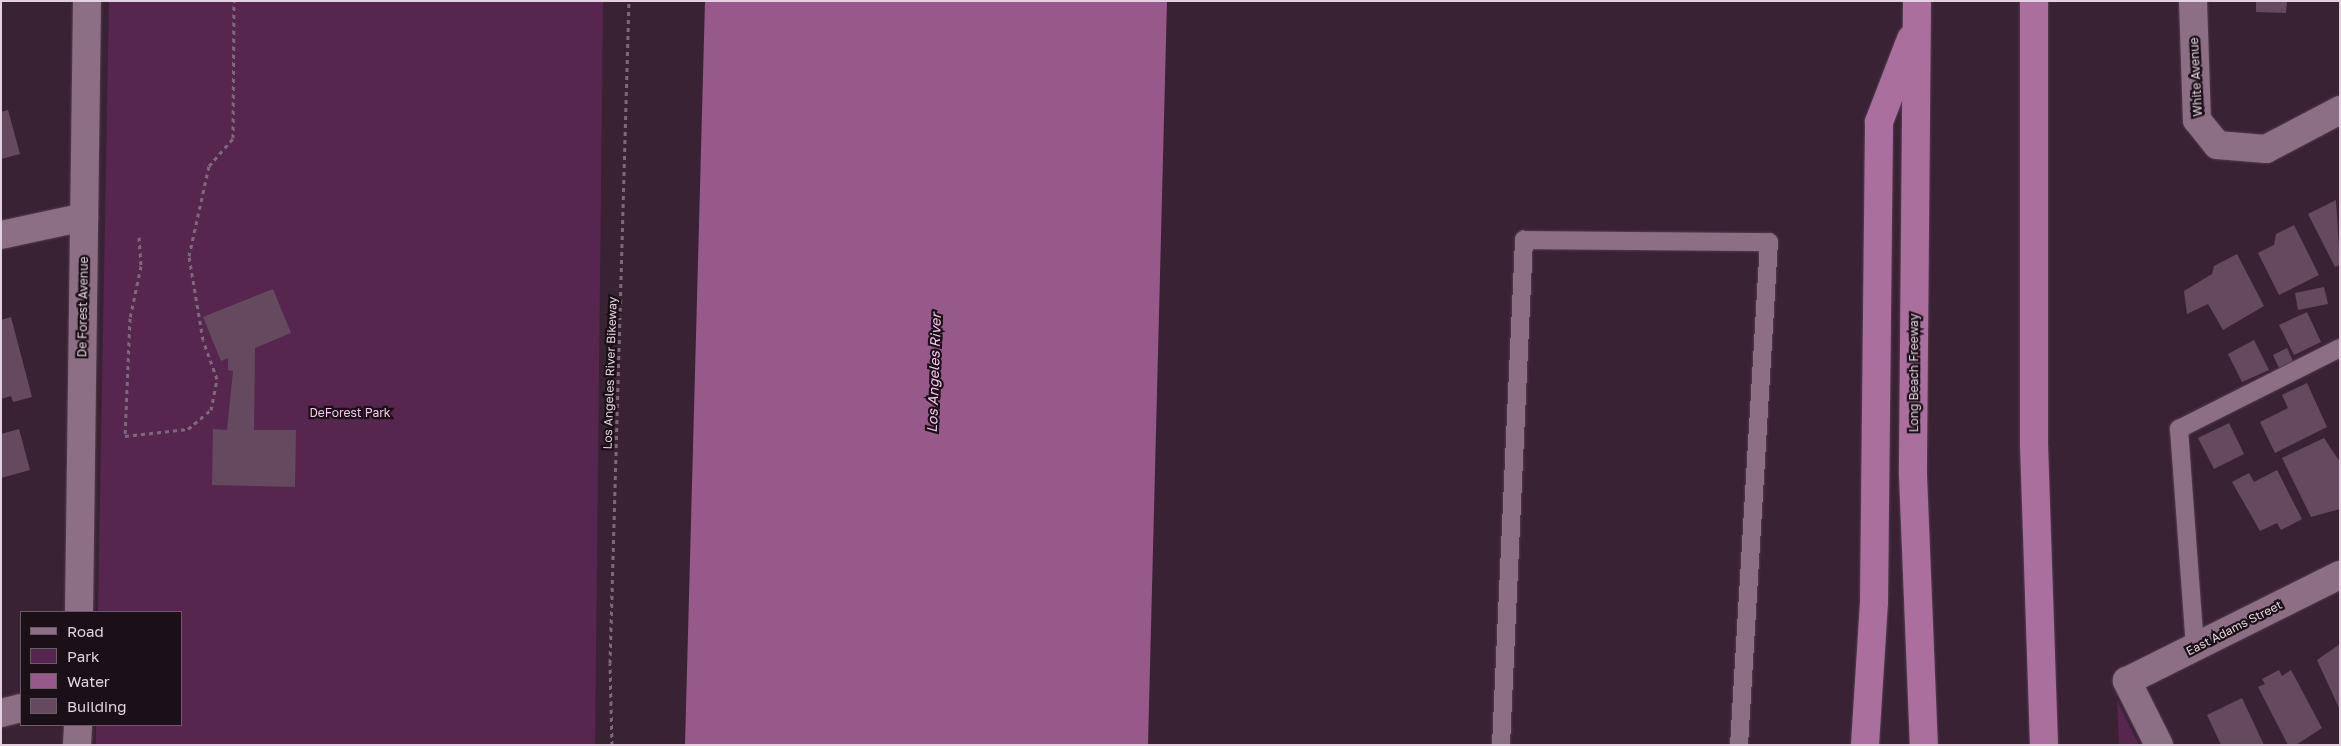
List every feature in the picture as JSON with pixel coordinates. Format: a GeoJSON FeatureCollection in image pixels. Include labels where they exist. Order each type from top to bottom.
{"type":"FeatureCollection","features":[{"type":"Feature","properties":{"kind":"highway"},"geometry":{"type":"LineString","coordinates":[[2034,1],[2037,572],[2044,745]]}},
{"type":"Feature","properties":{"kind":"highway"},"geometry":{"type":"LineString","coordinates":[[1865,745],[1874,602],[1878,122],[1917,12]]}},
{"type":"Feature","properties":{"kind":"highway","name":"Long Beach Freeway"},"geometry":{"type":"LineString","coordinates":[[1917,12],[1913,475],[1924,745]]}},
{"type":"Feature","properties":{"kind":"highway"},"geometry":{"type":"LineString","coordinates":[[2037,572],[2056,745]]}},
{"type":"Feature","properties":{"kind":"street","name":"De Forest Avenue"},"geometry":{"type":"LineString","coordinates":[[79,611],[87,1]]}},
{"type":"Feature","properties":{"kind":"street","name":"White Avenue"},"geometry":{"type":"LineString","coordinates":[[2193,1],[2197,120],[2217,145],[2266,149],[2340,110]]}},
{"type":"Feature","properties":{"kind":"street"},"geometry":{"type":"LineString","coordinates":[[1,235],[84,217]]}},
{"type":"Feature","properties":{"kind":"street","name":"East Adams Street"},"geometry":{"type":"LineString","coordinates":[[2159,745],[2127,681],[2340,575]]}},
{"type":"Feature","properties":{"kind":"street"},"geometry":{"type":"LineString","coordinates":[[1,713],[20,708]]}},
{"type":"Feature","properties":{"kind":"street"},"geometry":{"type":"LineString","coordinates":[[77,745],[78,726]]}},
{"type":"Feature","properties":{"kind":"lane"},"geometry":{"type":"LineString","coordinates":[[1501,745],[1524,240],[1769,242],[1739,745]]}},
{"type":"Feature","properties":{"kind":"lane"},"geometry":{"type":"LineString","coordinates":[[2195,647],[2179,429],[2340,348]]}},
{"type":"Feature","properties":{"kind":"path"},"geometry":{"type":"LineString","coordinates":[[140,237],[141,266],[130,318],[125,436],[188,429],[211,410],[218,379],[203,340],[189,256],[209,166],[233,138],[234,1]]}},
{"type":"Feature","properties":{"kind":"path","name":"Los Angeles River Bikeway"},"geometry":{"type":"LineString","coordinates":[[612,745],[610,663],[629,1]]}},
{"type":"Feature","properties":{"kind":"green space","name":"DeForest Park"},"geometry":{"type":"Polygon","coordinates":[[[109,1],[603,1],[595,745],[96,745],[96,726],[182,726],[182,611],[98,611],[109,1]]]}},
{"type":"Feature","properties":{"kind":"green space"},"geometry":{"type":"Polygon","coordinates":[[[2117,700],[2139,745],[2119,745],[2117,700]]]}},
{"type":"Feature","properties":{"kind":"water","name":"Los Angeles River"},"geometry":{"type":"Polygon","coordinates":[[[705,1],[1167,1],[1148,745],[685,745],[705,1]]]}},
{"type":"Feature","properties":{"kind":"building"},"geometry":{"type":"Polygon","coordinates":[[[2256,1],[2287,1],[2286,13],[2256,12],[2256,1]]]}},
{"type":"Feature","properties":{"kind":"building"},"geometry":{"type":"Polygon","coordinates":[[[8,110],[20,154],[1,159],[1,112],[8,110]]]}},
{"type":"Feature","properties":{"kind":"building"},"geometry":{"type":"Polygon","coordinates":[[[2336,200],[2340,265],[2335,267],[2308,214],[2336,200]]]}},
{"type":"Feature","properties":{"kind":"building"},"geometry":{"type":"Polygon","coordinates":[[[2294,225],[2319,275],[2279,295],[2258,253],[2274,245],[2276,234],[2294,225]]]}},
{"type":"Feature","properties":{"kind":"building"},"geometry":{"type":"Polygon","coordinates":[[[2237,254],[2264,306],[2223,330],[2208,304],[2187,314],[2184,291],[2212,274],[2214,266],[2237,254]]]}},
{"type":"Feature","properties":{"kind":"building"},"geometry":{"type":"Polygon","coordinates":[[[2324,287],[2328,304],[2298,310],[2295,293],[2324,287]]]}},
{"type":"Feature","properties":{"kind":"building"},"geometry":{"type":"Polygon","coordinates":[[[273,289],[291,333],[255,348],[254,430],[296,430],[295,487],[212,485],[213,429],[227,430],[233,371],[228,370],[228,358],[221,361],[203,317],[273,289]]]}},
{"type":"Feature","properties":{"kind":"building"},"geometry":{"type":"Polygon","coordinates":[[[2307,312],[2321,342],[2294,355],[2279,325],[2307,312]]]}},
{"type":"Feature","properties":{"kind":"building"},"geometry":{"type":"Polygon","coordinates":[[[11,317],[32,397],[13,402],[11,396],[1,399],[1,320],[11,317]]]}},
{"type":"Feature","properties":{"kind":"building"},"geometry":{"type":"Polygon","coordinates":[[[2254,340],[2269,370],[2242,382],[2228,354],[2254,340]]]}},
{"type":"Feature","properties":{"kind":"building"},"geometry":{"type":"Polygon","coordinates":[[[2287,348],[2293,361],[2279,368],[2273,355],[2287,348]]]}},
{"type":"Feature","properties":{"kind":"building"},"geometry":{"type":"Polygon","coordinates":[[[2307,383],[2327,427],[2275,453],[2260,422],[2288,408],[2282,395],[2307,383]]]}},
{"type":"Feature","properties":{"kind":"building"},"geometry":{"type":"Polygon","coordinates":[[[2229,423],[2244,454],[2214,469],[2198,438],[2229,423]]]}},
{"type":"Feature","properties":{"kind":"building"},"geometry":{"type":"Polygon","coordinates":[[[19,429],[30,470],[1,478],[1,434],[19,429]]]}},
{"type":"Feature","properties":{"kind":"building"},"geometry":{"type":"Polygon","coordinates":[[[2324,438],[2340,462],[2340,509],[2311,517],[2282,458],[2324,438]]]}},
{"type":"Feature","properties":{"kind":"building"},"geometry":{"type":"Polygon","coordinates":[[[2277,470],[2302,519],[2281,530],[2277,523],[2260,531],[2232,482],[2249,473],[2254,482],[2277,470]]]}},
{"type":"Feature","properties":{"kind":"building"},"geometry":{"type":"Polygon","coordinates":[[[2340,644],[2340,710],[2317,660],[2340,644]]]}},
{"type":"Feature","properties":{"kind":"building"},"geometry":{"type":"Polygon","coordinates":[[[2279,670],[2282,676],[2291,670],[2322,728],[2296,745],[2288,745],[2258,687],[2265,684],[2262,679],[2279,670]]]}},
{"type":"Feature","properties":{"kind":"building"},"geometry":{"type":"Polygon","coordinates":[[[2242,698],[2264,745],[2221,745],[2207,715],[2242,698]]]}}]}
